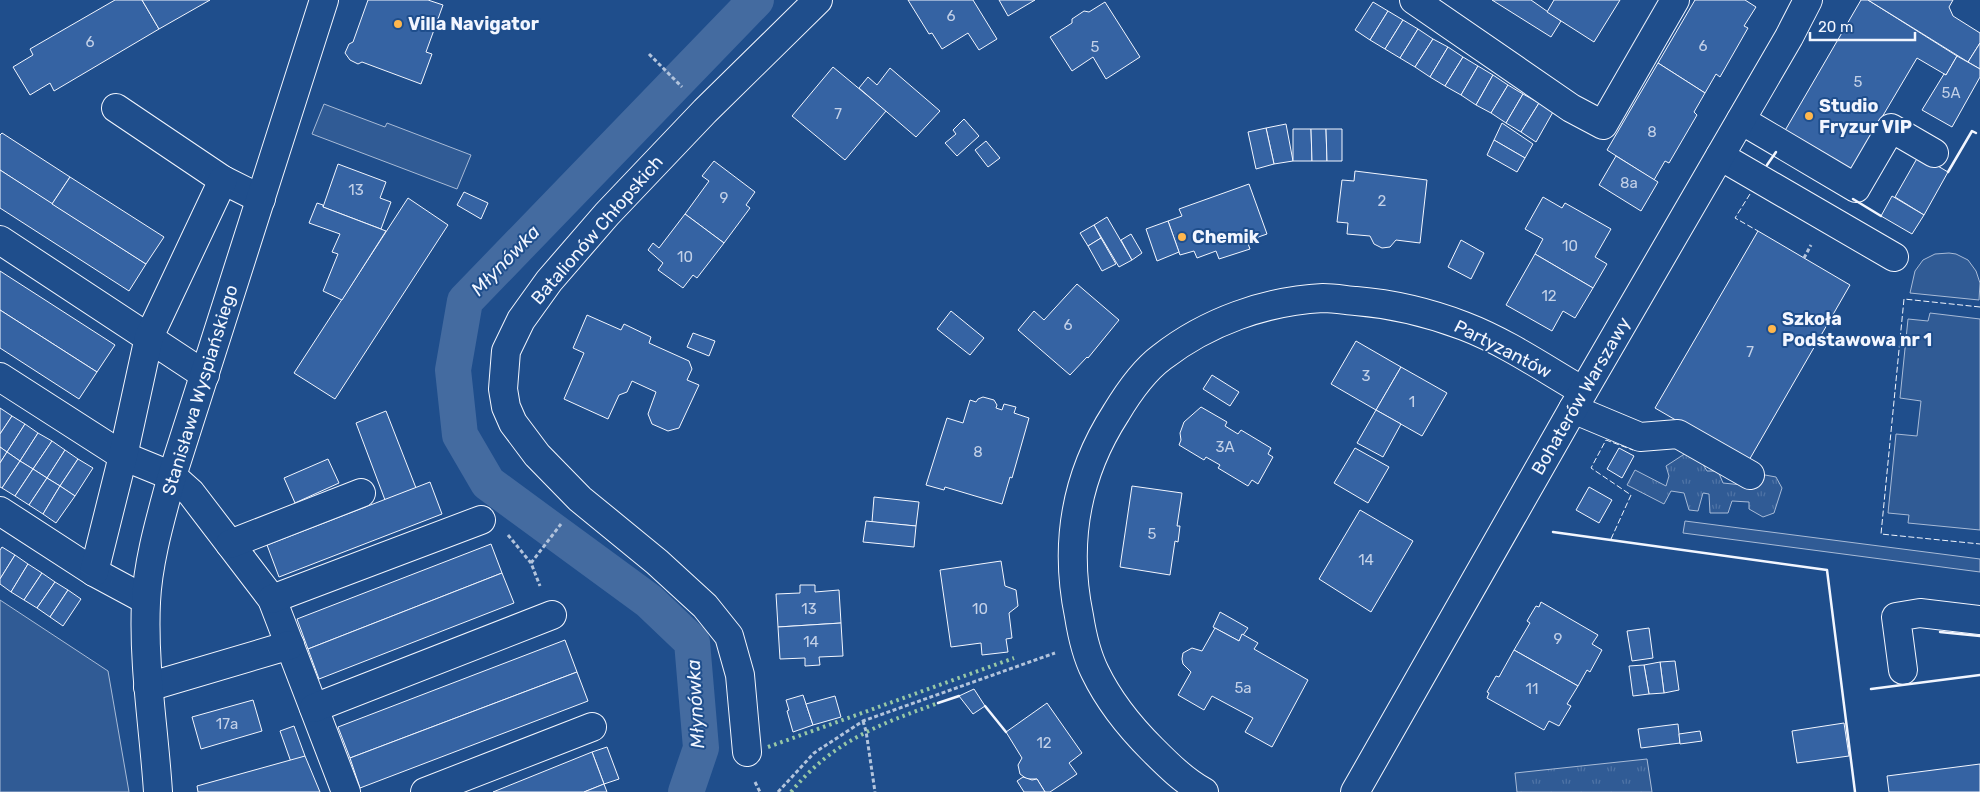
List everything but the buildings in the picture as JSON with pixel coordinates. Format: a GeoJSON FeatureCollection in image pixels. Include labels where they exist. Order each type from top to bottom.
{"type":"FeatureCollection","features":[{"type":"Feature","properties":{"kind":"street","name":"Stanisława Wyspiańskiego"},"geometry":{"type":"LineString","coordinates":[[158,792],[146,651],[146,600],[155,542],[172,476],[324,0]]}},
{"type":"Feature","properties":{"kind":"street","name":"Batalionów Chłopskich"},"geometry":{"type":"LineString","coordinates":[[748,752],[740,675],[729,636],[698,600],[657,562],[580,499],[537,455],[513,423],[506,407],[503,389],[506,351],[521,320],[606,214],[705,110],[818,0]]}},
{"type":"Feature","properties":{"kind":"street"},"geometry":{"type":"LineString","coordinates":[[1414,0],[1571,108],[1603,125],[1675,0]]}},
{"type":"Feature","properties":{"kind":"street","name":"Bohaterów Warszawy"},"geometry":{"type":"LineString","coordinates":[[1355,792],[1808,0]]}},
{"type":"Feature","properties":{"kind":"street"},"geometry":{"type":"LineString","coordinates":[[116,108],[223,180],[261,199]]}},
{"type":"Feature","properties":{"kind":"street"},"geometry":{"type":"LineString","coordinates":[[1741,120],[1856,188],[1891,128],[1934,153]]}},
{"type":"Feature","properties":{"kind":"street"},"geometry":{"type":"LineString","coordinates":[[1720,156],[1894,257]]}},
{"type":"Feature","properties":{"kind":"street"},"geometry":{"type":"LineString","coordinates":[[94,572],[123,456],[149,337],[223,180]]}},
{"type":"Feature","properties":{"kind":"street"},"geometry":{"type":"LineString","coordinates":[[0,240],[205,375]]}},
{"type":"Feature","properties":{"kind":"street","name":"Partyzantów"},"geometry":{"type":"LineString","coordinates":[[1204,792],[1174,771],[1138,735],[1112,703],[1094,670],[1084,642],[1075,598],[1072,542],[1083,480],[1106,428],[1127,395],[1143,375],[1160,358],[1190,337],[1222,320],[1258,309],[1298,301],[1324,298],[1373,302],[1416,310],[1465,326],[1499,343],[1578,400],[1640,437],[1678,434],[1750,475]]}},
{"type":"Feature","properties":{"kind":"street"},"geometry":{"type":"LineString","coordinates":[[0,377],[123,456],[172,476],[191,493],[272,599],[346,792]]}},
{"type":"Feature","properties":{"kind":"street"},"geometry":{"type":"LineString","coordinates":[[230,544],[361,493]]}},
{"type":"Feature","properties":{"kind":"street"},"geometry":{"type":"LineString","coordinates":[[0,511],[94,572],[146,600]]}},
{"type":"Feature","properties":{"kind":"street"},"geometry":{"type":"LineString","coordinates":[[272,599],[481,520]]}},
{"type":"Feature","properties":{"kind":"street"},"geometry":{"type":"LineString","coordinates":[[1903,670],[1896,617],[1920,613],[1980,620]]}},
{"type":"Feature","properties":{"kind":"street"},"geometry":{"type":"LineString","coordinates":[[314,708],[552,615]]}},
{"type":"Feature","properties":{"kind":"street"},"geometry":{"type":"LineString","coordinates":[[148,687],[290,645]]}},
{"type":"Feature","properties":{"kind":"street"},"geometry":{"type":"LineString","coordinates":[[425,792],[592,726]]}},
{"type":"Feature","properties":{"kind":"path"},"geometry":{"type":"LineString","coordinates":[[649,54],[685,90]]}},
{"type":"Feature","properties":{"kind":"path"},"geometry":{"type":"LineString","coordinates":[[1804,258],[1811,246]]}},
{"type":"Feature","properties":{"kind":"path"},"geometry":{"type":"LineString","coordinates":[[481,520],[508,534],[531,564],[552,615]]}},
{"type":"Feature","properties":{"kind":"path"},"geometry":{"type":"LineString","coordinates":[[531,564],[564,520]]}},
{"type":"Feature","properties":{"kind":"path"},"geometry":{"type":"LineString","coordinates":[[778,792],[814,753],[863,721],[1084,642]]}},
{"type":"Feature","properties":{"kind":"path"},"geometry":{"type":"LineString","coordinates":[[863,721],[876,792]]}},
{"type":"Feature","properties":{"kind":"shaded area"},"geometry":{"type":"Polygon","coordinates":[[[324,104],[385,127],[387,123],[471,155],[457,189],[312,134],[324,104]]]}},
{"type":"Feature","properties":{"kind":"shaded area"},"geometry":{"type":"Polygon","coordinates":[[[1949,253],[1968,260],[1976,271],[1980,283],[1979,300],[1910,293],[1915,271],[1923,260],[1935,254],[1949,253]]]}},
{"type":"Feature","properties":{"kind":"shaded area"},"geometry":{"type":"Polygon","coordinates":[[[1930,313],[1980,319],[1980,530],[1908,523],[1909,515],[1888,513],[1896,434],[1917,436],[1921,401],[1900,398],[1908,319],[1928,321],[1930,313]]]}},
{"type":"Feature","properties":{"kind":"shaded area"},"geometry":{"type":"Polygon","coordinates":[[[1685,521],[1980,559],[1980,572],[1683,533],[1685,521]]]}},
{"type":"Feature","properties":{"kind":"shaded area"},"geometry":{"type":"Polygon","coordinates":[[[0,600],[108,671],[129,792],[0,792],[0,600]]]}},
{"type":"Feature","properties":{"kind":"green space"},"geometry":{"type":"Polygon","coordinates":[[[1686,453],[1701,461],[1707,471],[1718,471],[1723,483],[1752,486],[1765,475],[1776,477],[1782,488],[1774,513],[1763,517],[1749,509],[1749,502],[1732,501],[1728,513],[1710,513],[1709,494],[1703,493],[1698,511],[1689,510],[1684,493],[1671,491],[1664,504],[1627,485],[1635,470],[1666,486],[1669,476],[1666,466],[1686,453]]]}},
{"type":"Feature","properties":{"kind":"green space"},"geometry":{"type":"Polygon","coordinates":[[[1647,759],[1652,792],[1517,792],[1515,773],[1647,759]]]}},
{"type":"Feature","properties":{"kind":"waterway","name":"Młynówka"},"geometry":{"type":"LineString","coordinates":[[686,792],[701,748],[692,642],[649,601],[488,483],[460,435],[453,370],[465,301],[756,0]]}},
{"type":"Feature","properties":{"kind":"hedge"},"geometry":{"type":"LineString","coordinates":[[768,747],[1014,658]]}},
{"type":"Feature","properties":{"kind":"hedge"},"geometry":{"type":"LineString","coordinates":[[791,792],[807,774],[840,747],[876,727],[938,703]]}},
{"type":"Feature","properties":{"kind":"fence"},"geometry":{"type":"LineString","coordinates":[[1750,194],[1735,218],[1758,231]]}},
{"type":"Feature","properties":{"kind":"fence"},"geometry":{"type":"LineString","coordinates":[[1980,307],[1904,299],[1881,534],[1980,544]]}},
{"type":"Feature","properties":{"kind":"fence"},"geometry":{"type":"LineString","coordinates":[[1611,539],[1631,495],[1591,468],[1606,440],[1633,450]]}},
{"type":"Feature","properties":{"kind":"wall"},"geometry":{"type":"LineString","coordinates":[[1948,172],[1972,131],[1976,133]]}},
{"type":"Feature","properties":{"kind":"wall"},"geometry":{"type":"LineString","coordinates":[[1767,165],[1776,152]]}},
{"type":"Feature","properties":{"kind":"wall"},"geometry":{"type":"LineString","coordinates":[[1853,199],[1881,216]]}},
{"type":"Feature","properties":{"kind":"wall"},"geometry":{"type":"LineString","coordinates":[[1553,532],[1827,570],[1855,792]]}},
{"type":"Feature","properties":{"kind":"wall"},"geometry":{"type":"LineString","coordinates":[[1940,632],[1980,636]]}},
{"type":"Feature","properties":{"kind":"wall"},"geometry":{"type":"LineString","coordinates":[[1871,689],[1980,675]]}},
{"type":"Feature","properties":{"kind":"wall"},"geometry":{"type":"LineString","coordinates":[[938,703],[959,696]]}},
{"type":"Feature","properties":{"kind":"wall"},"geometry":{"type":"LineString","coordinates":[[985,706],[1006,732]]}},
{"type":"Feature","properties":{"kind":"place","name":"Villa Navigator"},"geometry":{"type":"Point","coordinates":[398,24]}},
{"type":"Feature","properties":{"kind":"place","name":"Studio Fryzur VIP"},"geometry":{"type":"Point","coordinates":[1809,116]}},
{"type":"Feature","properties":{"kind":"place","name":"Chemik"},"geometry":{"type":"Point","coordinates":[1182,237]}},
{"type":"Feature","properties":{"kind":"place","name":"Szkoła Podstawowa nr 1"},"geometry":{"type":"Point","coordinates":[1772,329]}}]}
